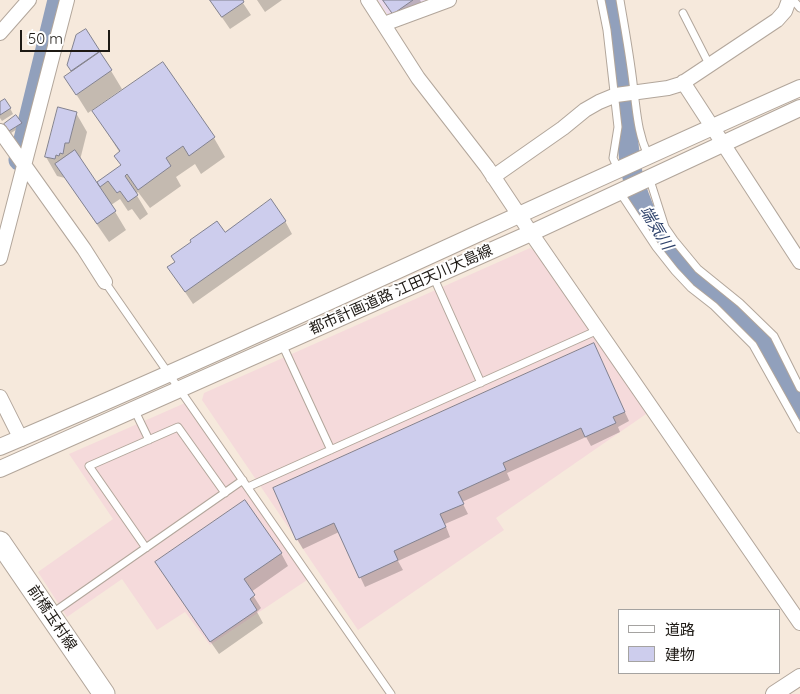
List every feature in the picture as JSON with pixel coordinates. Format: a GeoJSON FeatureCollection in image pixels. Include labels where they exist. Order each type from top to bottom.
{"type":"FeatureCollection","features":[{"type":"Feature","properties":{"kind":"main road","name":"前橋玉村線"},"geometry":{"type":"LineString","coordinates":[[0,542],[104,694]]}},
{"type":"Feature","properties":{"kind":"street"},"geometry":{"type":"LineString","coordinates":[[0,33],[29,0]]}},
{"type":"Feature","properties":{"kind":"street"},"geometry":{"type":"LineString","coordinates":[[0,258],[21,160],[67,0]]}},
{"type":"Feature","properties":{"kind":"street"},"geometry":{"type":"LineString","coordinates":[[368,0],[418,78],[468,140],[800,623]]}},
{"type":"Feature","properties":{"kind":"street"},"geometry":{"type":"LineString","coordinates":[[384,24],[449,0]]}},
{"type":"Feature","properties":{"kind":"street"},"geometry":{"type":"LineString","coordinates":[[493,177],[563,128],[585,110],[615,95],[668,88],[684,82],[777,20],[785,11],[789,0]]}},
{"type":"Feature","properties":{"kind":"street"},"geometry":{"type":"LineString","coordinates":[[684,82],[722,144],[798,255]]}},
{"type":"Feature","properties":{"kind":"street","name":"都市計画道路 江田天川大島線"},"geometry":{"type":"LineString","coordinates":[[0,447],[800,88]]}},
{"type":"Feature","properties":{"kind":"street","name":"都市計画道路 江田天川大島線"},"geometry":{"type":"LineString","coordinates":[[0,469],[531,233],[624,188],[800,108]]}},
{"type":"Feature","properties":{"kind":"street"},"geometry":{"type":"LineString","coordinates":[[1,134],[84,249],[105,282]]}},
{"type":"Feature","properties":{"kind":"street"},"geometry":{"type":"LineString","coordinates":[[0,397],[21,439]]}},
{"type":"Feature","properties":{"kind":"street"},"geometry":{"type":"LineString","coordinates":[[774,694],[800,677]]}},
{"type":"Feature","properties":{"kind":"lane"},"geometry":{"type":"LineString","coordinates":[[601,0],[607,30],[618,127],[613,158],[621,167]]}},
{"type":"Feature","properties":{"kind":"lane"},"geometry":{"type":"LineString","coordinates":[[620,0],[636,115],[646,156]]}},
{"type":"Feature","properties":{"kind":"lane"},"geometry":{"type":"LineString","coordinates":[[789,0],[794,1],[800,8]]}},
{"type":"Feature","properties":{"kind":"lane"},"geometry":{"type":"LineString","coordinates":[[684,13],[710,66]]}},
{"type":"Feature","properties":{"kind":"lane"},"geometry":{"type":"LineString","coordinates":[[648,177],[655,191],[665,227],[674,240],[698,268],[740,303],[774,336],[800,388]]}},
{"type":"Feature","properties":{"kind":"lane"},"geometry":{"type":"LineString","coordinates":[[624,188],[656,247],[675,271],[753,345],[800,429]]}},
{"type":"Feature","properties":{"kind":"lane"},"geometry":{"type":"LineString","coordinates":[[433,276],[481,383]]}},
{"type":"Feature","properties":{"kind":"lane"},"geometry":{"type":"LineString","coordinates":[[105,282],[391,694]]}},
{"type":"Feature","properties":{"kind":"lane"},"geometry":{"type":"LineString","coordinates":[[248,487],[598,330]]}},
{"type":"Feature","properties":{"kind":"lane"},"geometry":{"type":"LineString","coordinates":[[282,343],[331,450]]}},
{"type":"Feature","properties":{"kind":"lane"},"geometry":{"type":"LineString","coordinates":[[134,408],[149,440]]}},
{"type":"Feature","properties":{"kind":"lane"},"geometry":{"type":"LineString","coordinates":[[146,548],[89,466],[178,427],[225,493]]}},
{"type":"Feature","properties":{"kind":"lane"},"geometry":{"type":"LineString","coordinates":[[50,615],[243,480]]}},
{"type":"Feature","properties":{"kind":"shaded area"},"geometry":{"type":"Polygon","coordinates":[[[378,0],[431,0],[389,17],[378,0]]]}},
{"type":"Feature","properties":{"kind":"shaded area"},"geometry":{"type":"Polygon","coordinates":[[[530,248],[536,252],[649,412],[496,518],[504,530],[358,630],[202,400],[204,393],[530,248]]]}},
{"type":"Feature","properties":{"kind":"shaded area"},"geometry":{"type":"Polygon","coordinates":[[[185,403],[307,580],[210,645],[185,612],[157,630],[122,579],[67,617],[38,572],[113,519],[69,454],[185,403]]]}},
{"type":"Feature","properties":{"kind":"building"},"geometry":{"type":"Polygon","coordinates":[[[210,0],[243,0],[244,2],[222,17],[210,0]]]}},
{"type":"Feature","properties":{"kind":"building"},"geometry":{"type":"Polygon","coordinates":[[[383,0],[413,0],[393,14],[383,0]]]}},
{"type":"Feature","properties":{"kind":"building"},"geometry":{"type":"Polygon","coordinates":[[[86,29],[100,51],[71,71],[67,65],[76,35],[86,29]]]}},
{"type":"Feature","properties":{"kind":"building"},"geometry":{"type":"Polygon","coordinates":[[[100,52],[112,70],[76,95],[64,77],[100,52]]]}},
{"type":"Feature","properties":{"kind":"building"},"geometry":{"type":"Polygon","coordinates":[[[163,62],[215,137],[189,156],[183,146],[166,158],[171,166],[138,190],[127,174],[125,176],[138,195],[128,202],[120,191],[117,193],[108,181],[100,187],[97,182],[121,165],[114,156],[120,151],[92,111],[163,62]]]}},
{"type":"Feature","properties":{"kind":"building"},"geometry":{"type":"Polygon","coordinates":[[[5,99],[11,108],[0,115],[0,102],[5,99]]]}},
{"type":"Feature","properties":{"kind":"building"},"geometry":{"type":"Polygon","coordinates":[[[58,107],[77,112],[69,143],[65,143],[63,154],[56,155],[55,159],[45,157],[58,107]]]}},
{"type":"Feature","properties":{"kind":"building"},"geometry":{"type":"Polygon","coordinates":[[[16,115],[22,123],[9,131],[4,124],[16,115]]]}},
{"type":"Feature","properties":{"kind":"building"},"geometry":{"type":"Polygon","coordinates":[[[75,150],[116,211],[97,224],[55,164],[75,150]]]}},
{"type":"Feature","properties":{"kind":"building"},"geometry":{"type":"Polygon","coordinates":[[[271,199],[286,221],[185,292],[167,267],[175,262],[171,256],[217,221],[225,232],[271,199]]]}},
{"type":"Feature","properties":{"kind":"building"},"geometry":{"type":"Polygon","coordinates":[[[594,343],[625,412],[613,417],[616,423],[585,437],[581,428],[503,463],[506,470],[458,492],[464,504],[440,514],[446,527],[394,551],[398,560],[359,578],[334,523],[296,540],[273,488],[594,343]]]}},
{"type":"Feature","properties":{"kind":"building"},"geometry":{"type":"Polygon","coordinates":[[[245,500],[282,553],[244,579],[255,595],[250,599],[257,610],[210,642],[155,562],[245,500]]]}},
{"type":"Feature","properties":{"kind":"waterway"},"geometry":{"type":"LineString","coordinates":[[19,160],[58,0]]}},
{"type":"Feature","properties":{"kind":"waterway","name":"端気川"},"geometry":{"type":"LineString","coordinates":[[612,0],[630,162],[637,192],[648,218],[678,261],[760,337],[770,351],[800,409]]}}]}
